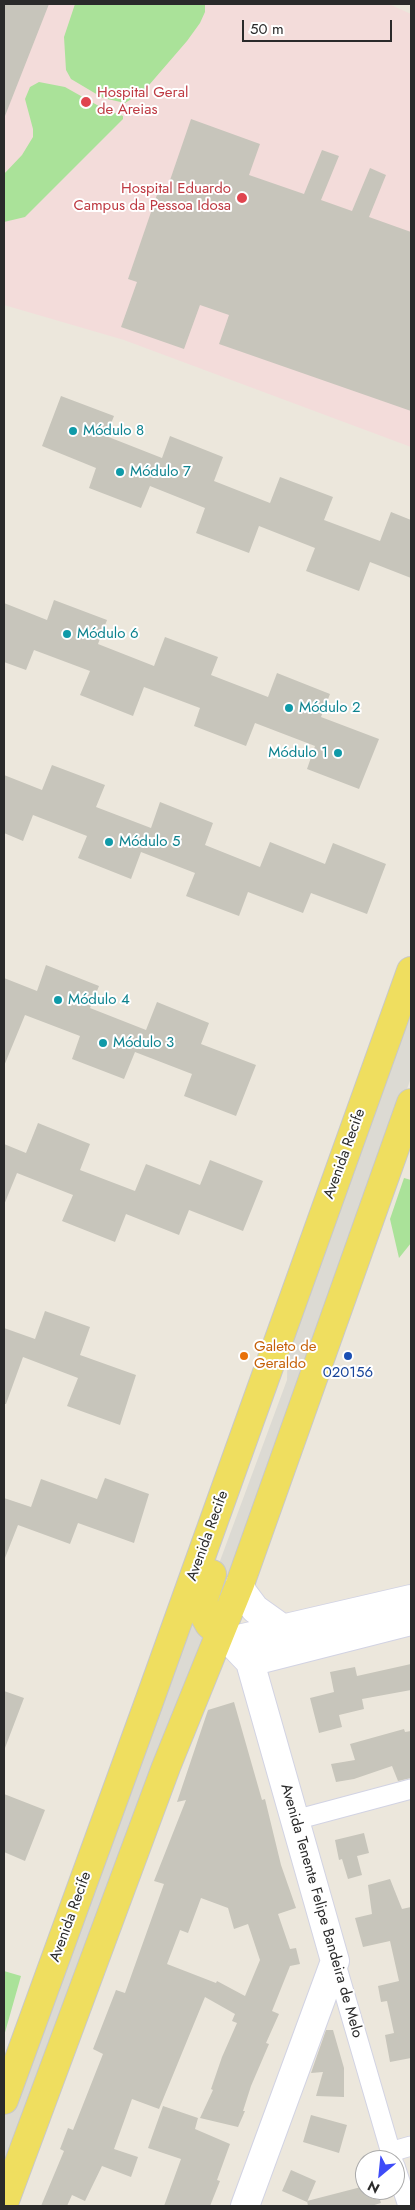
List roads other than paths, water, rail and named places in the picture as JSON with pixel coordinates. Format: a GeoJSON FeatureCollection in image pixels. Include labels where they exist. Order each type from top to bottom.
{"type":"FeatureCollection","features":[{"type":"Feature","properties":{"kind":"main road","name":"Avenida Recife"},"geometry":{"type":"LineString","coordinates":[[4,2100],[411,971]]}},
{"type":"Feature","properties":{"kind":"main road"},"geometry":{"type":"LineString","coordinates":[[4,2203],[166,1767],[225,1637],[240,1584],[411,1103]]}},
{"type":"Feature","properties":{"kind":"main road"},"geometry":{"type":"LineString","coordinates":[[225,1637],[205,1618],[202,1608],[282,1367],[283,1324]]}},
{"type":"Feature","properties":{"kind":"street"},"geometry":{"type":"LineString","coordinates":[[240,1584],[242,1594],[255,1609],[283,1629]]}},
{"type":"Feature","properties":{"kind":"street"},"geometry":{"type":"LineString","coordinates":[[225,1637],[283,1629],[411,1599]]}},
{"type":"Feature","properties":{"kind":"street"},"geometry":{"type":"LineString","coordinates":[[225,1637],[250,1662],[411,1621]]}},
{"type":"Feature","properties":{"kind":"street","name":"Avenida Tenente Felipe Bandeira de Melo"},"geometry":{"type":"LineString","coordinates":[[250,1662],[390,2150]]}},
{"type":"Feature","properties":{"kind":"street"},"geometry":{"type":"LineString","coordinates":[[295,1820],[411,1789]]}},
{"type":"Feature","properties":{"kind":"street"},"geometry":{"type":"LineString","coordinates":[[245,2206],[335,1961]]}},
{"type":"Feature","properties":{"kind":"place","name":"Hospital Geral de Areias"},"geometry":{"type":"Point","coordinates":[86,102]}},
{"type":"Feature","properties":{"kind":"place","name":"Hospital Eduardo Campus da Pessoa Idosa"},"geometry":{"type":"Point","coordinates":[242,198]}},
{"type":"Feature","properties":{"kind":"place","name":"Módulo 8"},"geometry":{"type":"Point","coordinates":[73,431]}},
{"type":"Feature","properties":{"kind":"place","name":"Módulo 7"},"geometry":{"type":"Point","coordinates":[120,472]}},
{"type":"Feature","properties":{"kind":"place","name":"Módulo 6"},"geometry":{"type":"Point","coordinates":[67,634]}},
{"type":"Feature","properties":{"kind":"place","name":"Módulo 2"},"geometry":{"type":"Point","coordinates":[289,708]}},
{"type":"Feature","properties":{"kind":"place","name":"Módulo 1"},"geometry":{"type":"Point","coordinates":[338,753]}},
{"type":"Feature","properties":{"kind":"place","name":"Módulo 5"},"geometry":{"type":"Point","coordinates":[109,842]}},
{"type":"Feature","properties":{"kind":"place","name":"Módulo 4"},"geometry":{"type":"Point","coordinates":[58,1000]}},
{"type":"Feature","properties":{"kind":"place","name":"Módulo 3"},"geometry":{"type":"Point","coordinates":[103,1043]}},
{"type":"Feature","properties":{"kind":"place","name":"Galeto de Geraldo"},"geometry":{"type":"Point","coordinates":[244,1356]}},
{"type":"Feature","properties":{"kind":"place","name":"020156"},"geometry":{"type":"Point","coordinates":[348,1356]}}]}
